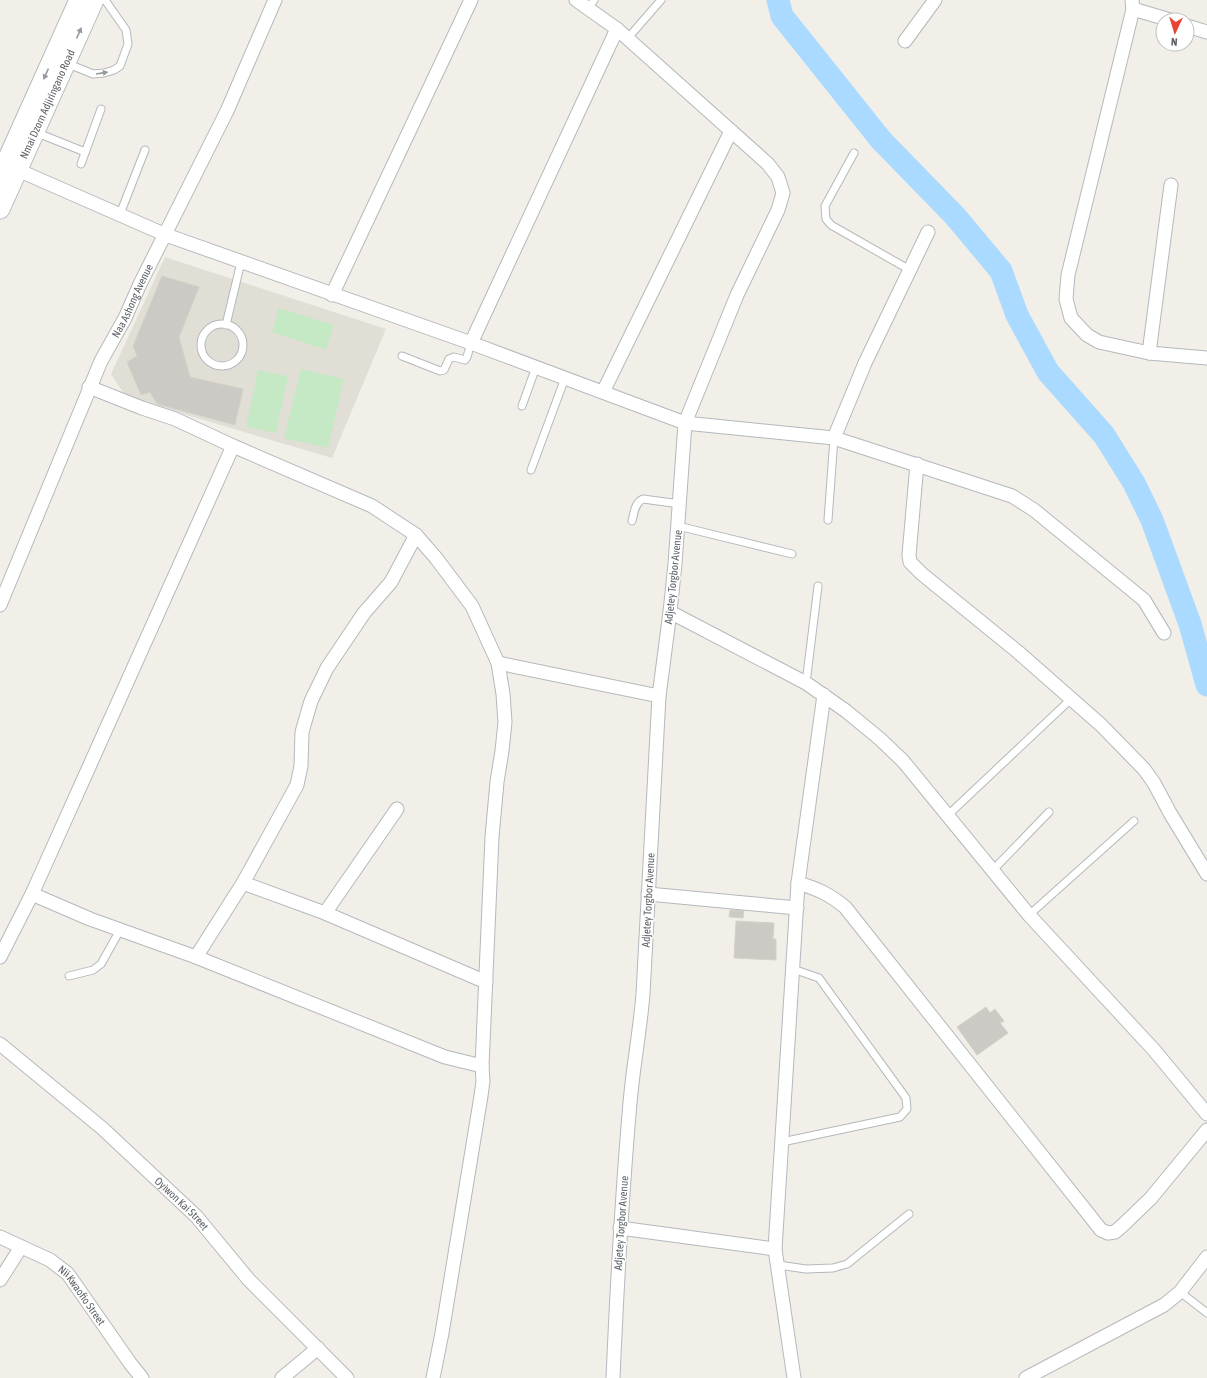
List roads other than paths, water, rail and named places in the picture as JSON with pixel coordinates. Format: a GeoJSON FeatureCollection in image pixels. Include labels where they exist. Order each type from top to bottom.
{"type":"FeatureCollection","features":[{"type":"Feature","properties":{"kind":"main road","name":"Nmai Dzorn Adjiringano Road"},"geometry":{"type":"LineString","coordinates":[[0,209],[7,170],[79,0]]}},
{"type":"Feature","properties":{"kind":"main road","name":"Nmai Dzorn Adjiringano Road"},"geometry":{"type":"LineString","coordinates":[[7,170],[34,132],[94,0]]}},
{"type":"Feature","properties":{"kind":"street","name":"Naa Ashong Avenue"},"geometry":{"type":"LineString","coordinates":[[0,605],[89,387],[101,361],[125,318],[140,284],[166,235],[227,111],[275,0]]}},
{"type":"Feature","properties":{"kind":"street"},"geometry":{"type":"LineString","coordinates":[[332,295],[471,0]]}},
{"type":"Feature","properties":{"kind":"street"},"geometry":{"type":"LineString","coordinates":[[576,0],[591,4],[731,131],[603,392]]}},
{"type":"Feature","properties":{"kind":"street"},"geometry":{"type":"LineString","coordinates":[[905,40],[935,0]]}},
{"type":"Feature","properties":{"kind":"street"},"geometry":{"type":"LineString","coordinates":[[1155,14],[1132,4],[1076,239],[1068,275],[1066,300],[1071,318],[1087,335],[1099,342],[1149,353],[1207,358]]}},
{"type":"Feature","properties":{"kind":"street"},"geometry":{"type":"LineString","coordinates":[[1195,28],[1207,32]]}},
{"type":"Feature","properties":{"kind":"street"},"geometry":{"type":"LineString","coordinates":[[471,343],[617,29]]}},
{"type":"Feature","properties":{"kind":"street","name":"Adjetey Torgbor Avenue"},"geometry":{"type":"LineString","coordinates":[[613,1378],[620,1228],[630,1101],[641,1017],[659,696],[670,612],[680,504],[685,423],[737,295],[778,210],[783,192],[778,177],[768,164],[731,131]]}},
{"type":"Feature","properties":{"kind":"street"},"geometry":{"type":"LineString","coordinates":[[7,170],[120,214],[166,235],[471,343],[685,423],[834,438],[918,464],[1012,496],[1034,510],[1144,600],[1164,633]]}},
{"type":"Feature","properties":{"kind":"street"},"geometry":{"type":"LineString","coordinates":[[1149,353],[1171,185]]}},
{"type":"Feature","properties":{"kind":"street"},"geometry":{"type":"LineString","coordinates":[[834,438],[865,363],[928,232]]}},
{"type":"Feature","properties":{"kind":"street"},"geometry":{"type":"LineString","coordinates":[[89,387],[142,408],[176,419],[233,446],[372,506],[416,534],[472,606],[498,663],[503,694],[505,722],[497,782],[492,837],[482,1066],[483,1081],[442,1333],[433,1378]]}},
{"type":"Feature","properties":{"kind":"street"},"geometry":{"type":"LineString","coordinates":[[0,958],[32,894],[233,446]]}},
{"type":"Feature","properties":{"kind":"street"},"geometry":{"type":"LineString","coordinates":[[918,464],[909,555],[910,562],[922,574],[1018,652],[1101,725],[1144,769],[1154,783],[1170,813],[1207,874]]}},
{"type":"Feature","properties":{"kind":"street"},"geometry":{"type":"LineString","coordinates":[[196,957],[243,883],[297,785],[301,766],[302,732],[311,701],[327,668],[364,613],[391,582],[416,534]]}},
{"type":"Feature","properties":{"kind":"street"},"geometry":{"type":"LineString","coordinates":[[670,612],[806,683],[824,695],[880,739],[903,761],[1029,915],[1154,1050],[1207,1114]]}},
{"type":"Feature","properties":{"kind":"street"},"geometry":{"type":"LineString","coordinates":[[498,663],[659,696]]}},
{"type":"Feature","properties":{"kind":"street"},"geometry":{"type":"LineString","coordinates":[[794,1378],[775,1249],[798,884],[824,695]]}},
{"type":"Feature","properties":{"kind":"street"},"geometry":{"type":"LineString","coordinates":[[324,913],[397,809]]}},
{"type":"Feature","properties":{"kind":"street"},"geometry":{"type":"LineString","coordinates":[[243,883],[324,913],[486,982]]}},
{"type":"Feature","properties":{"kind":"street"},"geometry":{"type":"LineString","coordinates":[[798,884],[820,890],[846,906],[1101,1230],[1108,1233],[1115,1232],[1129,1220],[1151,1198],[1207,1130]]}},
{"type":"Feature","properties":{"kind":"street"},"geometry":{"type":"LineString","coordinates":[[32,894],[90,919],[196,957],[445,1058],[482,1066]]}},
{"type":"Feature","properties":{"kind":"street"},"geometry":{"type":"LineString","coordinates":[[648,894],[797,908]]}},
{"type":"Feature","properties":{"kind":"street","name":"Oyiwon Kai Street"},"geometry":{"type":"LineString","coordinates":[[0,1044],[102,1128],[196,1216],[249,1280],[348,1378]]}},
{"type":"Feature","properties":{"kind":"street"},"geometry":{"type":"LineString","coordinates":[[620,1228],[775,1249]]}},
{"type":"Feature","properties":{"kind":"street","name":"Nii Kwaofio Street"},"geometry":{"type":"LineString","coordinates":[[0,1237],[50,1260],[68,1274],[142,1378]]}},
{"type":"Feature","properties":{"kind":"street"},"geometry":{"type":"LineString","coordinates":[[0,1280],[21,1247]]}},
{"type":"Feature","properties":{"kind":"street"},"geometry":{"type":"LineString","coordinates":[[1026,1378],[1160,1307],[1180,1292],[1207,1256]]}},
{"type":"Feature","properties":{"kind":"street"},"geometry":{"type":"LineString","coordinates":[[282,1378],[318,1348]]}},
{"type":"Feature","properties":{"kind":"lane"},"geometry":{"type":"LineString","coordinates":[[66,63],[93,74],[104,73],[114,70],[120,66],[128,44],[126,30],[105,0]]}},
{"type":"Feature","properties":{"kind":"lane"},"geometry":{"type":"LineString","coordinates":[[628,38],[661,0]]}},
{"type":"Feature","properties":{"kind":"lane"},"geometry":{"type":"LineString","coordinates":[[81,164],[101,110]]}},
{"type":"Feature","properties":{"kind":"lane"},"geometry":{"type":"LineString","coordinates":[[34,132],[86,152]]}},
{"type":"Feature","properties":{"kind":"lane"},"geometry":{"type":"LineString","coordinates":[[120,214],[145,150]]}},
{"type":"Feature","properties":{"kind":"lane"},"geometry":{"type":"LineString","coordinates":[[854,153],[825,206],[826,219],[831,225],[910,270]]}},
{"type":"Feature","properties":{"kind":"lane"},"geometry":{"type":"LineString","coordinates":[[226,325],[241,262]]}},
{"type":"Feature","properties":{"kind":"lane"},"geometry":{"type":"LineString","coordinates":[[226,325],[237,331],[241,336],[242,349],[240,355],[231,364],[218,366],[207,360],[201,348],[201,342],[203,336],[212,327],[226,325]]}},
{"type":"Feature","properties":{"kind":"lane"},"geometry":{"type":"LineString","coordinates":[[402,356],[440,370],[444,370],[449,359],[454,357],[464,360],[467,357],[471,343]]}},
{"type":"Feature","properties":{"kind":"lane"},"geometry":{"type":"LineString","coordinates":[[522,406],[536,367]]}},
{"type":"Feature","properties":{"kind":"lane"},"geometry":{"type":"LineString","coordinates":[[531,470],[565,378]]}},
{"type":"Feature","properties":{"kind":"lane"},"geometry":{"type":"LineString","coordinates":[[828,520],[834,438]]}},
{"type":"Feature","properties":{"kind":"lane"},"geometry":{"type":"LineString","coordinates":[[632,521],[637,503],[640,500],[643,499],[680,504]]}},
{"type":"Feature","properties":{"kind":"lane"},"geometry":{"type":"LineString","coordinates":[[678,526],[792,554]]}},
{"type":"Feature","properties":{"kind":"lane"},"geometry":{"type":"LineString","coordinates":[[806,683],[818,586]]}},
{"type":"Feature","properties":{"kind":"lane"},"geometry":{"type":"LineString","coordinates":[[948,815],[1071,699]]}},
{"type":"Feature","properties":{"kind":"lane"},"geometry":{"type":"LineString","coordinates":[[993,870],[1049,812]]}},
{"type":"Feature","properties":{"kind":"lane"},"geometry":{"type":"LineString","coordinates":[[1029,915],[1134,821]]}},
{"type":"Feature","properties":{"kind":"lane"},"geometry":{"type":"LineString","coordinates":[[69,976],[94,970],[101,964],[120,930]]}},
{"type":"Feature","properties":{"kind":"lane"},"geometry":{"type":"LineString","coordinates":[[782,1142],[900,1117],[907,1109],[906,1098],[819,978],[793,969]]}},
{"type":"Feature","properties":{"kind":"lane"},"geometry":{"type":"LineString","coordinates":[[778,1265],[806,1269],[833,1268],[847,1264],[908,1214]]}},
{"type":"Feature","properties":{"kind":"lane"},"geometry":{"type":"LineString","coordinates":[[1180,1292],[1207,1313]]}},
{"type":"Feature","properties":{"kind":"waterway"},"geometry":{"type":"LineString","coordinates":[[778,0],[782,16],[881,140],[955,216],[1001,271],[1017,315],[1048,372],[1104,435],[1134,483],[1152,520],[1190,624],[1207,685]]}}]}
